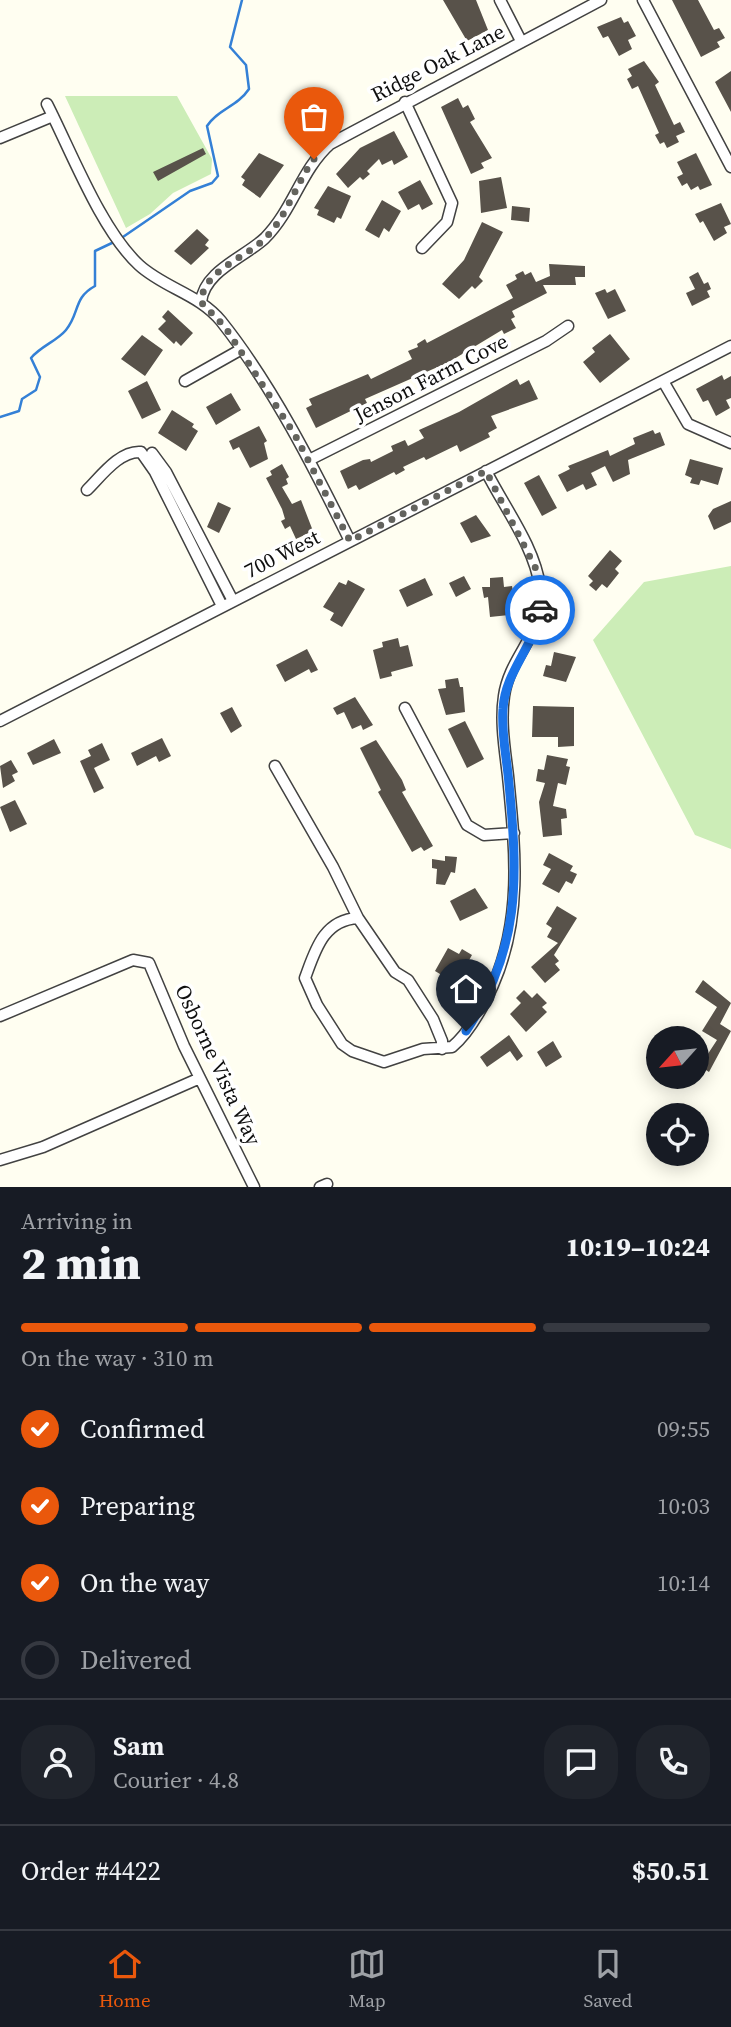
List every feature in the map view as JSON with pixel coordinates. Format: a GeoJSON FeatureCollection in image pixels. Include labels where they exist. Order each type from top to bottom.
{"type":"FeatureCollection","features":[{"type":"Feature","properties":{"kind":"street"},"geometry":{"type":"LineString","coordinates":[[500,0],[521,41]]}},
{"type":"Feature","properties":{"kind":"street","name":"Ridge Oak Lane"},"geometry":{"type":"LineString","coordinates":[[201,302],[204,292],[218,273],[260,243],[275,226],[308,168],[339,136],[601,0]]}},
{"type":"Feature","properties":{"kind":"street"},"geometry":{"type":"LineString","coordinates":[[643,0],[731,167]]}},
{"type":"Feature","properties":{"kind":"street"},"geometry":{"type":"LineString","coordinates":[[405,102],[451,198],[447,222],[436,237],[422,248]]}},
{"type":"Feature","properties":{"kind":"street"},"geometry":{"type":"LineString","coordinates":[[47,104],[113,233],[148,272],[201,302],[219,319],[309,460],[350,541]]}},
{"type":"Feature","properties":{"kind":"street"},"geometry":{"type":"LineString","coordinates":[[0,138],[53,116]]}},
{"type":"Feature","properties":{"kind":"street","name":"Jenson Farm Cove"},"geometry":{"type":"LineString","coordinates":[[309,460],[546,341],[568,326]]}},
{"type":"Feature","properties":{"kind":"street","name":"700 West"},"geometry":{"type":"LineString","coordinates":[[0,720],[731,346]]}},
{"type":"Feature","properties":{"kind":"street"},"geometry":{"type":"LineString","coordinates":[[185,381],[240,350]]}},
{"type":"Feature","properties":{"kind":"street"},"geometry":{"type":"LineString","coordinates":[[663,381],[688,424],[731,443]]}},
{"type":"Feature","properties":{"kind":"street"},"geometry":{"type":"LineString","coordinates":[[87,490],[120,458],[133,451],[141,452],[155,472],[222,606]]}},
{"type":"Feature","properties":{"kind":"street"},"geometry":{"type":"LineString","coordinates":[[152,453],[166,472],[233,601]]}},
{"type":"Feature","properties":{"kind":"street"},"geometry":{"type":"LineString","coordinates":[[358,918],[350,919],[320,937],[305,978],[317,1005],[342,1044],[366,1058],[384,1062],[423,1049],[442,1049],[457,1043],[487,998],[508,941],[516,890],[503,703],[508,679],[533,636],[541,601],[536,569],[486,471]]}},
{"type":"Feature","properties":{"kind":"street"},"geometry":{"type":"LineString","coordinates":[[405,708],[467,825],[484,835],[514,832]]}},
{"type":"Feature","properties":{"kind":"street"},"geometry":{"type":"LineString","coordinates":[[275,766],[333,867],[358,918],[395,972],[408,979],[433,1018],[442,1041],[442,1049]]}},
{"type":"Feature","properties":{"kind":"street","name":"Osborne Vista Way"},"geometry":{"type":"LineString","coordinates":[[0,1016],[133,960],[145,961],[155,970],[200,1078],[254,1187]]}},
{"type":"Feature","properties":{"kind":"street"},"geometry":{"type":"LineString","coordinates":[[0,1160],[43,1147],[200,1078]]}},
{"type":"Feature","properties":{"kind":"green space"},"geometry":{"type":"Polygon","coordinates":[[[65,96],[177,96],[212,159],[211,174],[173,193],[150,214],[126,228],[65,96]]]}},
{"type":"Feature","properties":{"kind":"green space"},"geometry":{"type":"Polygon","coordinates":[[[731,566],[731,849],[695,835],[593,640],[644,582],[731,566]]]}},
{"type":"Feature","properties":{"kind":"building"},"geometry":{"type":"Polygon","coordinates":[[[443,0],[476,0],[488,30],[467,41],[443,0]]]}},
{"type":"Feature","properties":{"kind":"building"},"geometry":{"type":"Polygon","coordinates":[[[672,0],[698,0],[714,30],[719,28],[725,38],[717,42],[720,47],[701,57],[672,0]]]}},
{"type":"Feature","properties":{"kind":"building"},"geometry":{"type":"Polygon","coordinates":[[[621,17],[624,23],[628,21],[636,36],[628,40],[632,49],[619,56],[608,36],[603,38],[597,27],[621,17]]]}},
{"type":"Feature","properties":{"kind":"building"},"geometry":{"type":"Polygon","coordinates":[[[644,61],[659,82],[655,85],[674,125],[680,122],[685,132],[676,136],[679,142],[667,148],[664,142],[660,144],[655,135],[659,133],[638,86],[632,89],[627,79],[632,76],[628,69],[644,61]]]}},
{"type":"Feature","properties":{"kind":"building"},"geometry":{"type":"Polygon","coordinates":[[[731,71],[731,112],[715,82],[731,71]]]}},
{"type":"Feature","properties":{"kind":"building"},"geometry":{"type":"Polygon","coordinates":[[[458,98],[463,108],[468,105],[475,119],[470,122],[492,158],[481,163],[484,168],[471,174],[441,107],[458,98]]]}},
{"type":"Feature","properties":{"kind":"building"},"geometry":{"type":"Polygon","coordinates":[[[394,131],[408,157],[394,165],[392,160],[382,165],[379,159],[367,171],[370,174],[363,180],[360,177],[348,188],[336,174],[360,148],[394,131]]]}},
{"type":"Feature","properties":{"kind":"building"},"geometry":{"type":"Polygon","coordinates":[[[203,148],[206,154],[158,181],[153,172],[203,148]]]}},
{"type":"Feature","properties":{"kind":"building"},"geometry":{"type":"Polygon","coordinates":[[[259,153],[284,165],[260,198],[242,185],[245,180],[241,177],[259,153]]]}},
{"type":"Feature","properties":{"kind":"building"},"geometry":{"type":"Polygon","coordinates":[[[696,153],[712,185],[700,190],[698,186],[691,190],[687,183],[682,186],[677,177],[683,174],[677,162],[696,153]]]}},
{"type":"Feature","properties":{"kind":"building"},"geometry":{"type":"Polygon","coordinates":[[[501,177],[507,208],[481,213],[479,181],[501,177]]]}},
{"type":"Feature","properties":{"kind":"building"},"geometry":{"type":"Polygon","coordinates":[[[420,180],[433,204],[422,210],[419,204],[408,210],[398,192],[420,180]]]}},
{"type":"Feature","properties":{"kind":"building"},"geometry":{"type":"Polygon","coordinates":[[[328,186],[351,196],[341,219],[337,217],[334,223],[317,215],[319,210],[314,208],[328,186]]]}},
{"type":"Feature","properties":{"kind":"building"},"geometry":{"type":"Polygon","coordinates":[[[382,200],[401,211],[389,232],[384,228],[379,238],[365,230],[382,200]]]}},
{"type":"Feature","properties":{"kind":"building"},"geometry":{"type":"Polygon","coordinates":[[[721,203],[731,224],[724,227],[727,233],[714,241],[703,221],[700,223],[695,214],[721,203]]]}},
{"type":"Feature","properties":{"kind":"building"},"geometry":{"type":"Polygon","coordinates":[[[512,206],[530,208],[529,222],[511,220],[512,206]]]}},
{"type":"Feature","properties":{"kind":"building"},"geometry":{"type":"Polygon","coordinates":[[[482,222],[503,232],[479,277],[483,281],[475,289],[472,286],[459,299],[442,284],[464,260],[482,222]]]}},
{"type":"Feature","properties":{"kind":"building"},"geometry":{"type":"Polygon","coordinates":[[[197,229],[209,240],[205,245],[209,248],[191,265],[174,251],[197,229]]]}},
{"type":"Feature","properties":{"kind":"building"},"geometry":{"type":"Polygon","coordinates":[[[549,264],[585,266],[585,277],[575,277],[576,285],[543,285],[547,293],[512,311],[515,317],[511,319],[516,328],[504,334],[502,330],[449,362],[365,399],[367,403],[316,428],[306,408],[312,405],[309,399],[368,374],[371,379],[412,359],[408,351],[418,347],[417,344],[425,339],[427,343],[513,298],[506,285],[517,279],[515,275],[523,271],[525,275],[531,272],[536,282],[550,276],[549,264]]]}},
{"type":"Feature","properties":{"kind":"building"},"geometry":{"type":"Polygon","coordinates":[[[698,272],[704,284],[708,282],[711,289],[707,291],[710,297],[692,306],[686,293],[695,289],[689,277],[698,272]]]}},
{"type":"Feature","properties":{"kind":"building"},"geometry":{"type":"Polygon","coordinates":[[[605,289],[607,293],[615,289],[626,311],[608,319],[595,293],[605,289]]]}},
{"type":"Feature","properties":{"kind":"building"},"geometry":{"type":"Polygon","coordinates":[[[168,310],[193,333],[181,346],[176,341],[174,344],[158,329],[166,321],[162,317],[168,310]]]}},
{"type":"Feature","properties":{"kind":"building"},"geometry":{"type":"Polygon","coordinates":[[[610,334],[630,359],[600,383],[583,362],[595,352],[592,348],[610,334]]]}},
{"type":"Feature","properties":{"kind":"building"},"geometry":{"type":"Polygon","coordinates":[[[142,335],[163,350],[145,376],[121,359],[142,335]]]}},
{"type":"Feature","properties":{"kind":"building"},"geometry":{"type":"Polygon","coordinates":[[[722,375],[724,380],[731,376],[731,398],[726,400],[730,408],[716,416],[708,400],[703,402],[696,389],[722,375]]]}},
{"type":"Feature","properties":{"kind":"building"},"geometry":{"type":"Polygon","coordinates":[[[517,379],[520,385],[529,380],[538,399],[491,416],[497,428],[488,433],[490,437],[460,452],[457,445],[426,460],[424,457],[403,467],[405,470],[396,475],[394,472],[359,490],[356,485],[348,489],[340,471],[363,460],[370,459],[371,462],[393,451],[391,446],[405,440],[408,446],[424,438],[419,430],[459,412],[517,379]]]}},
{"type":"Feature","properties":{"kind":"building"},"geometry":{"type":"Polygon","coordinates":[[[147,381],[161,410],[142,419],[128,391],[147,381]]]}},
{"type":"Feature","properties":{"kind":"building"},"geometry":{"type":"Polygon","coordinates":[[[231,393],[241,410],[216,425],[206,407],[231,393]]]}},
{"type":"Feature","properties":{"kind":"building"},"geometry":{"type":"Polygon","coordinates":[[[172,410],[194,424],[192,427],[198,431],[186,451],[158,433],[172,410]]]}},
{"type":"Feature","properties":{"kind":"building"},"geometry":{"type":"Polygon","coordinates":[[[259,426],[267,441],[264,443],[268,459],[250,468],[239,447],[233,450],[229,441],[259,426]]]}},
{"type":"Feature","properties":{"kind":"building"},"geometry":{"type":"Polygon","coordinates":[[[653,430],[655,434],[660,432],[665,445],[628,460],[630,474],[613,482],[605,466],[591,473],[597,485],[586,490],[583,484],[567,492],[558,475],[570,469],[568,466],[608,450],[610,456],[635,444],[633,438],[653,430]]]}},
{"type":"Feature","properties":{"kind":"building"},"geometry":{"type":"Polygon","coordinates":[[[690,459],[723,468],[718,485],[701,480],[699,485],[690,483],[692,478],[685,475],[690,459]]]}},
{"type":"Feature","properties":{"kind":"building"},"geometry":{"type":"Polygon","coordinates":[[[282,464],[289,477],[286,479],[288,484],[282,487],[292,504],[301,500],[313,531],[296,539],[290,526],[285,529],[281,521],[285,519],[282,509],[266,478],[272,475],[270,471],[282,464]]]}},
{"type":"Feature","properties":{"kind":"building"},"geometry":{"type":"Polygon","coordinates":[[[539,475],[557,508],[542,516],[524,483],[539,475]]]}},
{"type":"Feature","properties":{"kind":"building"},"geometry":{"type":"Polygon","coordinates":[[[731,501],[731,522],[714,530],[708,516],[713,509],[731,501]]]}},
{"type":"Feature","properties":{"kind":"building"},"geometry":{"type":"Polygon","coordinates":[[[218,502],[231,508],[219,533],[207,527],[218,502]]]}},
{"type":"Feature","properties":{"kind":"building"},"geometry":{"type":"Polygon","coordinates":[[[476,515],[491,536],[471,543],[460,523],[476,515]]]}},
{"type":"Feature","properties":{"kind":"building"},"geometry":{"type":"Polygon","coordinates":[[[610,550],[622,561],[615,569],[619,573],[607,588],[602,584],[596,591],[589,585],[593,581],[588,576],[610,550]]]}},
{"type":"Feature","properties":{"kind":"building"},"geometry":{"type":"Polygon","coordinates":[[[464,576],[471,589],[456,597],[449,583],[464,576]]]}},
{"type":"Feature","properties":{"kind":"building"},"geometry":{"type":"Polygon","coordinates":[[[503,577],[504,587],[512,586],[514,597],[508,598],[509,615],[490,617],[488,597],[484,598],[482,587],[490,587],[490,578],[503,577]]]}},
{"type":"Feature","properties":{"kind":"building"},"geometry":{"type":"Polygon","coordinates":[[[425,578],[433,595],[407,607],[399,590],[425,578]]]}},
{"type":"Feature","properties":{"kind":"building"},"geometry":{"type":"Polygon","coordinates":[[[348,580],[365,589],[342,627],[330,620],[334,613],[323,607],[339,582],[346,585],[348,580]]]}},
{"type":"Feature","properties":{"kind":"building"},"geometry":{"type":"Polygon","coordinates":[[[398,638],[400,647],[408,645],[413,666],[391,672],[392,676],[380,679],[373,650],[383,647],[382,642],[398,638]]]}},
{"type":"Feature","properties":{"kind":"building"},"geometry":{"type":"Polygon","coordinates":[[[307,649],[318,670],[311,673],[309,669],[285,682],[276,665],[307,649]]]}},
{"type":"Feature","properties":{"kind":"building"},"geometry":{"type":"Polygon","coordinates":[[[554,652],[576,657],[566,682],[543,676],[546,665],[551,666],[554,652]]]}},
{"type":"Feature","properties":{"kind":"building"},"geometry":{"type":"Polygon","coordinates":[[[458,678],[460,687],[463,687],[465,712],[446,715],[438,689],[446,688],[445,680],[458,678]]]}},
{"type":"Feature","properties":{"kind":"building"},"geometry":{"type":"Polygon","coordinates":[[[355,697],[373,725],[363,730],[361,725],[352,729],[344,712],[337,715],[333,708],[355,697]]]}},
{"type":"Feature","properties":{"kind":"building"},"geometry":{"type":"Polygon","coordinates":[[[533,706],[574,707],[574,746],[558,747],[558,737],[532,737],[533,706]]]}},
{"type":"Feature","properties":{"kind":"building"},"geometry":{"type":"Polygon","coordinates":[[[232,707],[242,726],[231,733],[220,713],[232,707]]]}},
{"type":"Feature","properties":{"kind":"building"},"geometry":{"type":"Polygon","coordinates":[[[465,721],[484,759],[467,768],[448,729],[465,721]]]}},
{"type":"Feature","properties":{"kind":"building"},"geometry":{"type":"Polygon","coordinates":[[[162,738],[171,756],[159,762],[156,756],[137,766],[131,753],[162,738]]]}},
{"type":"Feature","properties":{"kind":"building"},"geometry":{"type":"Polygon","coordinates":[[[54,739],[61,753],[33,765],[27,753],[54,739]]]}},
{"type":"Feature","properties":{"kind":"building"},"geometry":{"type":"Polygon","coordinates":[[[376,740],[402,780],[406,790],[402,792],[433,846],[424,851],[421,847],[412,852],[378,792],[381,790],[360,748],[376,740]]]}},
{"type":"Feature","properties":{"kind":"building"},"geometry":{"type":"Polygon","coordinates":[[[102,743],[110,760],[94,768],[104,788],[94,793],[80,761],[91,756],[88,750],[102,743]]]}},
{"type":"Feature","properties":{"kind":"building"},"geometry":{"type":"Polygon","coordinates":[[[547,755],[568,759],[566,766],[570,767],[566,785],[558,783],[553,806],[566,809],[567,818],[561,819],[562,835],[543,837],[539,802],[545,783],[536,781],[538,769],[544,770],[547,755]]]}},
{"type":"Feature","properties":{"kind":"building"},"geometry":{"type":"Polygon","coordinates":[[[11,760],[18,772],[12,775],[15,781],[3,788],[0,766],[11,760]]]}},
{"type":"Feature","properties":{"kind":"building"},"geometry":{"type":"Polygon","coordinates":[[[15,800],[27,824],[10,832],[0,807],[15,800]]]}},
{"type":"Feature","properties":{"kind":"building"},"geometry":{"type":"Polygon","coordinates":[[[549,853],[573,866],[570,871],[577,874],[572,884],[566,881],[559,893],[542,884],[551,869],[543,865],[549,853]]]}},
{"type":"Feature","properties":{"kind":"building"},"geometry":{"type":"Polygon","coordinates":[[[445,856],[457,857],[455,873],[451,872],[445,885],[436,884],[437,869],[432,868],[432,859],[445,861],[445,856]]]}},
{"type":"Feature","properties":{"kind":"building"},"geometry":{"type":"Polygon","coordinates":[[[475,888],[488,908],[460,921],[450,901],[475,888]]]}},
{"type":"Feature","properties":{"kind":"building"},"geometry":{"type":"Polygon","coordinates":[[[557,906],[577,918],[554,955],[559,961],[555,964],[560,970],[545,983],[531,967],[558,943],[547,937],[552,928],[546,924],[557,906]]]}},
{"type":"Feature","properties":{"kind":"building"},"geometry":{"type":"Polygon","coordinates":[[[448,948],[459,954],[462,949],[472,955],[464,969],[458,966],[450,980],[435,971],[448,948]]]}},
{"type":"Feature","properties":{"kind":"building"},"geometry":{"type":"Polygon","coordinates":[[[703,980],[731,1003],[720,1024],[731,1031],[709,1072],[709,1052],[717,1040],[709,1035],[709,1026],[705,1026],[717,1007],[695,992],[703,980]]]}},
{"type":"Feature","properties":{"kind":"building"},"geometry":{"type":"Polygon","coordinates":[[[524,990],[532,998],[537,993],[547,1003],[542,1007],[547,1012],[526,1032],[510,1014],[521,1003],[516,998],[524,990]]]}},
{"type":"Feature","properties":{"kind":"building"},"geometry":{"type":"Polygon","coordinates":[[[509,1035],[523,1056],[517,1061],[510,1051],[487,1067],[480,1057],[509,1035]]]}},
{"type":"Feature","properties":{"kind":"building"},"geometry":{"type":"Polygon","coordinates":[[[553,1041],[562,1057],[546,1067],[537,1052],[553,1041]]]}},
{"type":"Feature","properties":{"kind":"waterway"},"geometry":{"type":"LineString","coordinates":[[120,239],[190,191],[212,183],[218,176],[207,126],[249,89],[246,65],[230,47],[242,0]]}},
{"type":"Feature","properties":{"kind":"waterway"},"geometry":{"type":"LineString","coordinates":[[0,417],[19,411],[22,399],[36,390],[40,377],[31,358],[66,330],[83,296],[95,286],[95,251],[114,242]]}},
{"type":"Feature","properties":{"kind":"way so far"},"geometry":{"type":"LineString","coordinates":[[314,159],[275,226],[260,243],[218,273],[204,292],[201,302],[225,327],[295,435],[350,541],[486,471],[536,569],[540,584],[540,610]]}},
{"type":"Feature","properties":{"kind":"route"},"geometry":{"type":"LineString","coordinates":[[466,1031],[487,998],[501,964],[511,928],[516,890],[516,856],[502,712],[508,679],[533,636],[540,610]]}}]}
